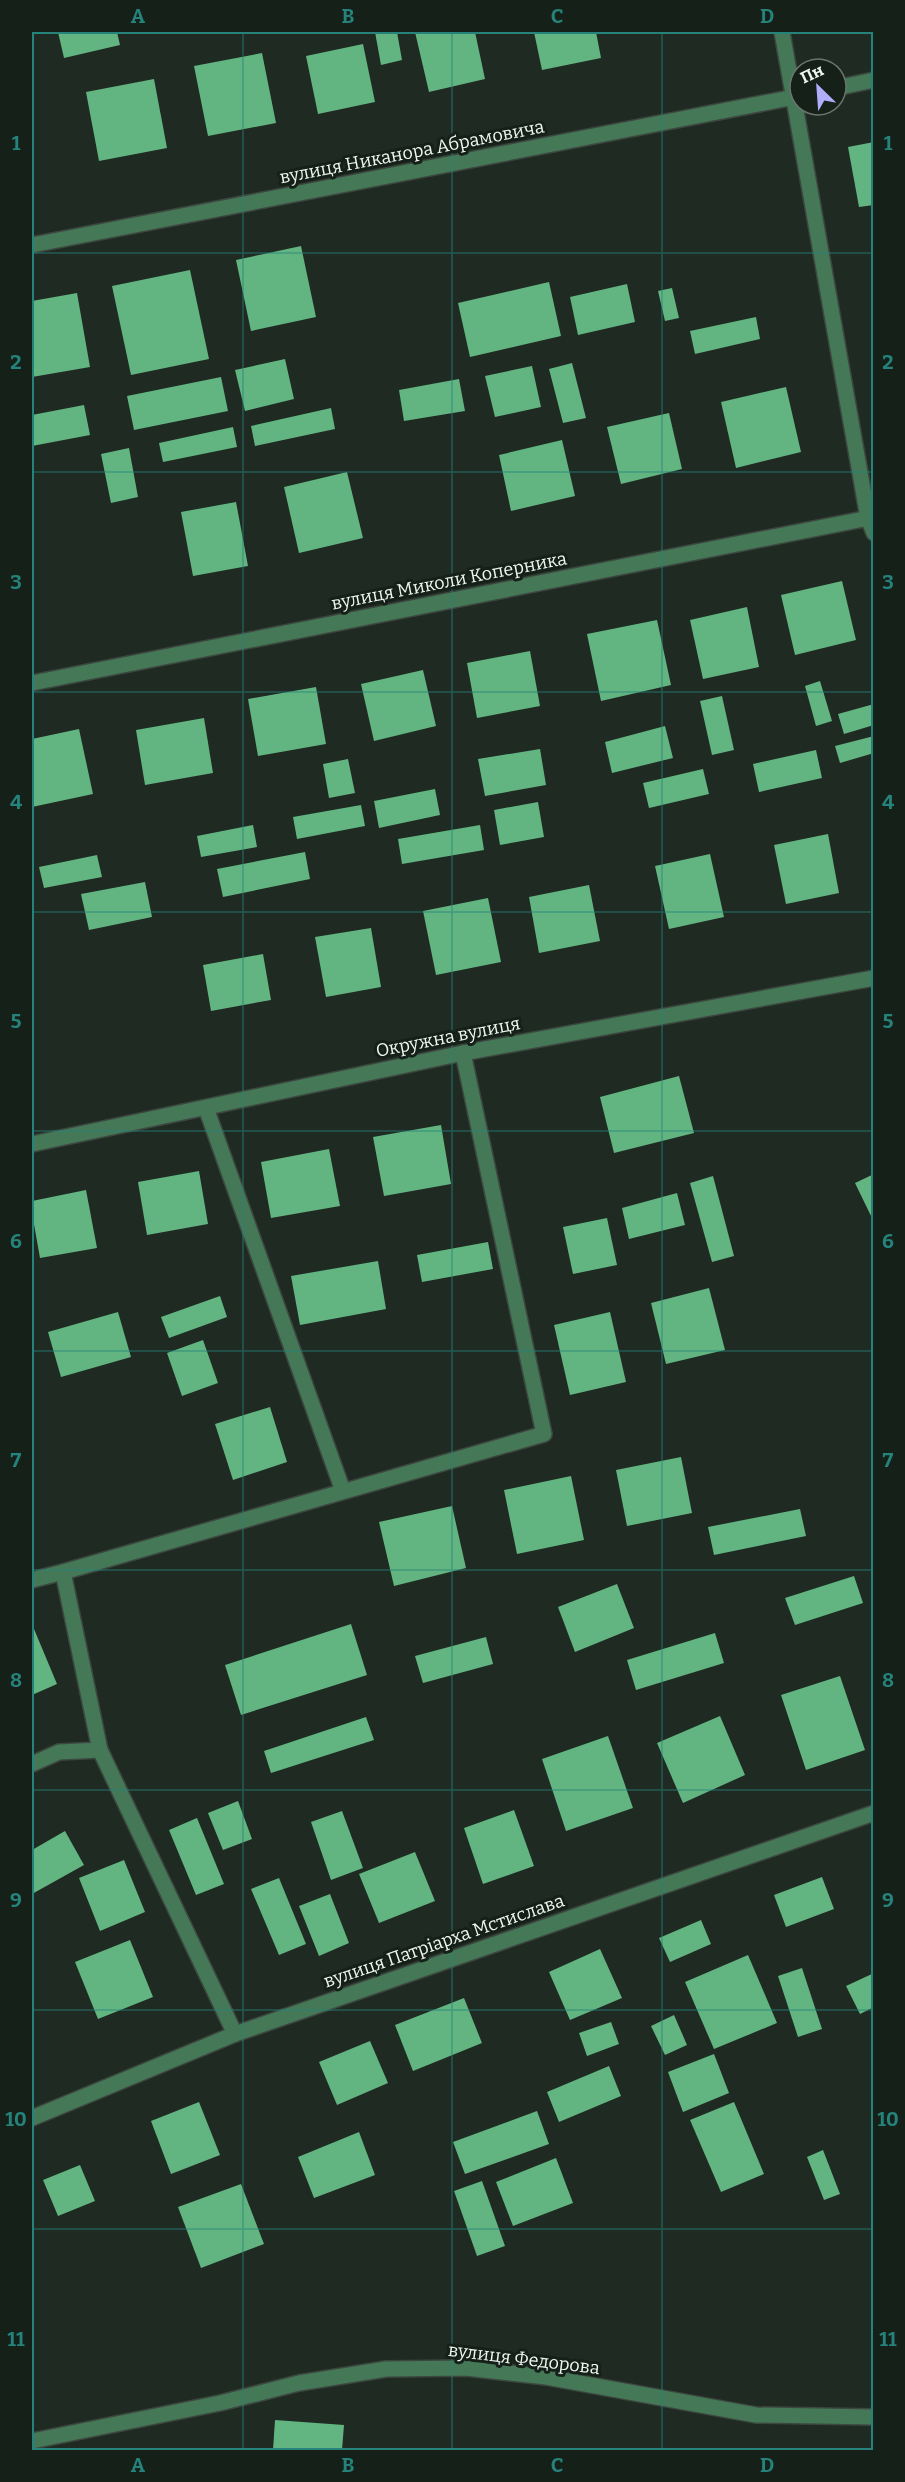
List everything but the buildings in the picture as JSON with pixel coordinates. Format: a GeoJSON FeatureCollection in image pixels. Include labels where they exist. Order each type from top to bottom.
{"type":"FeatureCollection","features":[{"type":"Feature","properties":{"kind":"street"},"geometry":{"type":"LineString","coordinates":[[782,32],[788,58]]}},
{"type":"Feature","properties":{"kind":"street"},"geometry":{"type":"LineString","coordinates":[[848,85],[873,80]]}},
{"type":"Feature","properties":{"kind":"street","name":"вулиця Никанора Абрамовича"},"geometry":{"type":"LineString","coordinates":[[32,245],[788,99]]}},
{"type":"Feature","properties":{"kind":"street"},"geometry":{"type":"LineString","coordinates":[[801,117],[873,533]]}},
{"type":"Feature","properties":{"kind":"street","name":"вулиця Миколи Коперника"},"geometry":{"type":"LineString","coordinates":[[32,683],[871,518]]}},
{"type":"Feature","properties":{"kind":"street","name":"Окружна вулиця"},"geometry":{"type":"LineString","coordinates":[[32,1144],[463,1053],[873,978]]}},
{"type":"Feature","properties":{"kind":"street"},"geometry":{"type":"LineString","coordinates":[[32,1580],[544,1434],[463,1053]]}},
{"type":"Feature","properties":{"kind":"street"},"geometry":{"type":"LineString","coordinates":[[206,1108],[344,1491]]}},
{"type":"Feature","properties":{"kind":"street"},"geometry":{"type":"LineString","coordinates":[[63,1572],[100,1750],[235,2034]]}},
{"type":"Feature","properties":{"kind":"street"},"geometry":{"type":"LineString","coordinates":[[32,1764],[59,1752],[100,1750]]}},
{"type":"Feature","properties":{"kind":"street","name":"вулиця Патріарха Мстислава"},"geometry":{"type":"LineString","coordinates":[[32,2118],[235,2034],[873,1813]]}},
{"type":"Feature","properties":{"kind":"street","name":"вулиця Федорова"},"geometry":{"type":"LineString","coordinates":[[32,2441],[220,2403],[299,2382],[386,2369],[466,2368],[546,2378],[756,2415],[873,2417]]}}]}
